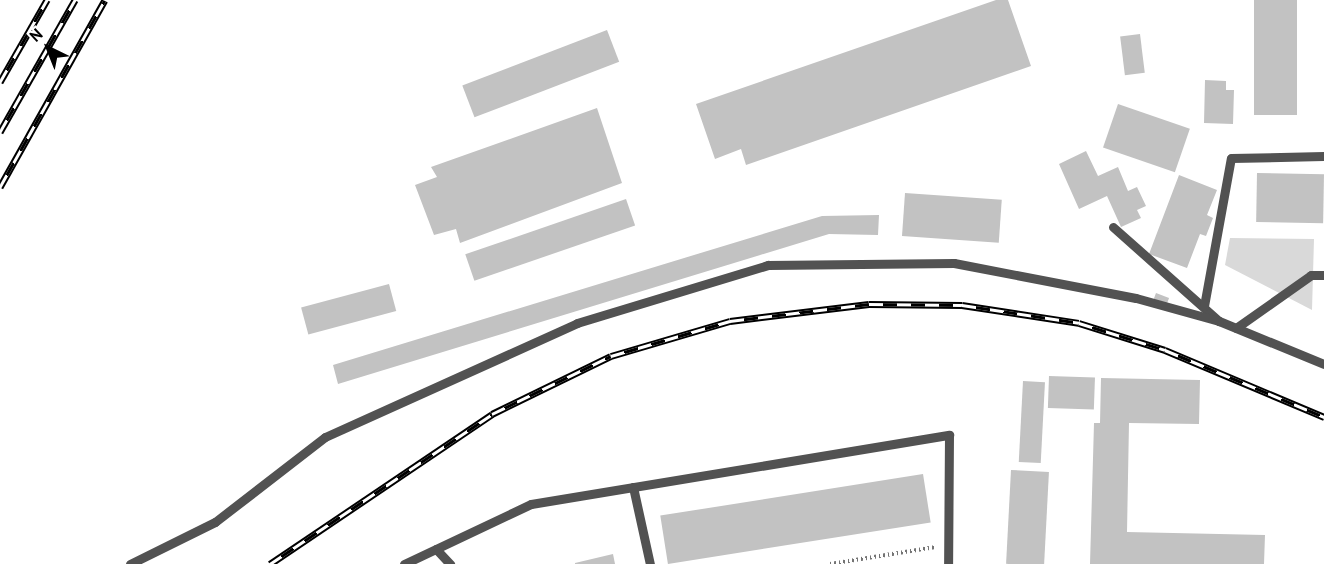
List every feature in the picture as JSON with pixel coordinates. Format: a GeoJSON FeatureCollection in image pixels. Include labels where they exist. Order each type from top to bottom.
{"type":"FeatureCollection","features":[{"type":"Feature","properties":{"kind":"lane"},"geometry":{"type":"LineString","coordinates":[[1204,306],[1231,158],[1324,156]]}},
{"type":"Feature","properties":{"kind":"lane"},"geometry":{"type":"LineString","coordinates":[[1113,227],[1219,321]]}},
{"type":"Feature","properties":{"kind":"lane"},"geometry":{"type":"LineString","coordinates":[[130,564],[215,522],[326,437],[577,323],[768,265],[954,263],[1136,298],[1219,321],[1324,364]]}},
{"type":"Feature","properties":{"kind":"lane"},"geometry":{"type":"LineString","coordinates":[[1236,328],[1311,275],[1324,275]]}},
{"type":"Feature","properties":{"kind":"lane"},"geometry":{"type":"LineString","coordinates":[[405,564],[531,504],[949,435],[948,564]]}},
{"type":"Feature","properties":{"kind":"lane"},"geometry":{"type":"LineString","coordinates":[[633,487],[650,564]]}},
{"type":"Feature","properties":{"kind":"lane"},"geometry":{"type":"LineString","coordinates":[[436,549],[450,564]]}},
{"type":"Feature","properties":{"kind":"path"},"geometry":{"type":"LineString","coordinates":[[830,564],[948,545]]}},
{"type":"Feature","properties":{"kind":"shaded area"},"geometry":{"type":"Polygon","coordinates":[[[1230,238],[1314,239],[1312,310],[1225,265],[1230,238]]]}},
{"type":"Feature","properties":{"kind":"building"},"geometry":{"type":"Polygon","coordinates":[[[996,0],[1008,0],[1031,66],[746,165],[741,149],[715,159],[696,104],[996,0]]]}},
{"type":"Feature","properties":{"kind":"building"},"geometry":{"type":"Polygon","coordinates":[[[1254,0],[1297,0],[1297,115],[1254,115],[1254,0]]]}},
{"type":"Feature","properties":{"kind":"building"},"geometry":{"type":"Polygon","coordinates":[[[607,30],[619,62],[474,117],[462,86],[607,30]]]}},
{"type":"Feature","properties":{"kind":"building"},"geometry":{"type":"Polygon","coordinates":[[[1140,34],[1145,73],[1125,75],[1120,36],[1140,34]]]}},
{"type":"Feature","properties":{"kind":"building"},"geometry":{"type":"Polygon","coordinates":[[[1205,80],[1226,81],[1226,90],[1234,90],[1233,124],[1204,123],[1205,80]]]}},
{"type":"Feature","properties":{"kind":"building"},"geometry":{"type":"Polygon","coordinates":[[[1118,104],[1190,129],[1175,172],[1103,147],[1118,104]]]}},
{"type":"Feature","properties":{"kind":"building"},"geometry":{"type":"Polygon","coordinates":[[[597,108],[622,183],[460,243],[456,229],[434,235],[415,185],[437,177],[431,167],[597,108]]]}},
{"type":"Feature","properties":{"kind":"building"},"geometry":{"type":"Polygon","coordinates":[[[1086,151],[1098,176],[1118,167],[1128,191],[1137,187],[1146,206],[1137,210],[1141,218],[1121,227],[1107,196],[1079,209],[1059,164],[1086,151]]]}},
{"type":"Feature","properties":{"kind":"building"},"geometry":{"type":"Polygon","coordinates":[[[1257,173],[1324,174],[1323,223],[1256,222],[1257,173]]]}},
{"type":"Feature","properties":{"kind":"building"},"geometry":{"type":"Polygon","coordinates":[[[1179,175],[1217,190],[1207,215],[1213,218],[1206,236],[1200,234],[1187,268],[1149,254],[1179,175]]]}},
{"type":"Feature","properties":{"kind":"building"},"geometry":{"type":"Polygon","coordinates":[[[905,193],[1002,200],[999,243],[902,236],[905,193]]]}},
{"type":"Feature","properties":{"kind":"building"},"geometry":{"type":"Polygon","coordinates":[[[626,199],[635,225],[474,281],[465,254],[626,199]]]}},
{"type":"Feature","properties":{"kind":"building"},"geometry":{"type":"Polygon","coordinates":[[[879,215],[878,235],[829,234],[338,384],[333,365],[822,216],[879,215]]]}},
{"type":"Feature","properties":{"kind":"building"},"geometry":{"type":"Polygon","coordinates":[[[389,284],[396,311],[308,335],[301,308],[389,284]]]}},
{"type":"Feature","properties":{"kind":"building"},"geometry":{"type":"Polygon","coordinates":[[[1156,293],[1169,298],[1164,310],[1151,305],[1156,293]]]}},
{"type":"Feature","properties":{"kind":"building"},"geometry":{"type":"Polygon","coordinates":[[[1049,376],[1095,378],[1094,410],[1048,408],[1049,376]]]}},
{"type":"Feature","properties":{"kind":"building"},"geometry":{"type":"Polygon","coordinates":[[[1101,378],[1200,380],[1199,424],[1129,423],[1127,532],[1265,535],[1264,564],[1090,564],[1094,423],[1100,423],[1101,378]]]}},
{"type":"Feature","properties":{"kind":"building"},"geometry":{"type":"Polygon","coordinates":[[[1023,381],[1045,382],[1041,463],[1019,462],[1023,381]]]}},
{"type":"Feature","properties":{"kind":"building"},"geometry":{"type":"Polygon","coordinates":[[[1011,470],[1049,472],[1044,564],[1006,564],[1011,470]]]}},
{"type":"Feature","properties":{"kind":"building"},"geometry":{"type":"Polygon","coordinates":[[[923,474],[931,522],[668,564],[660,516],[923,474]]]}},
{"type":"Feature","properties":{"kind":"building"},"geometry":{"type":"Polygon","coordinates":[[[613,554],[615,564],[575,564],[575,563],[613,554]]]}},
{"type":"Feature","properties":{"kind":"railway"},"geometry":{"type":"LineString","coordinates":[[0,82],[47,0]]}},
{"type":"Feature","properties":{"kind":"railway"},"geometry":{"type":"LineString","coordinates":[[0,132],[75,0]]}},
{"type":"Feature","properties":{"kind":"railway"},"geometry":{"type":"LineString","coordinates":[[0,187],[105,0]]}},
{"type":"Feature","properties":{"kind":"railway"},"geometry":{"type":"LineString","coordinates":[[270,564],[492,414],[611,356],[730,321],[869,304],[962,305],[1079,323],[1165,350],[1324,417]]}}]}
